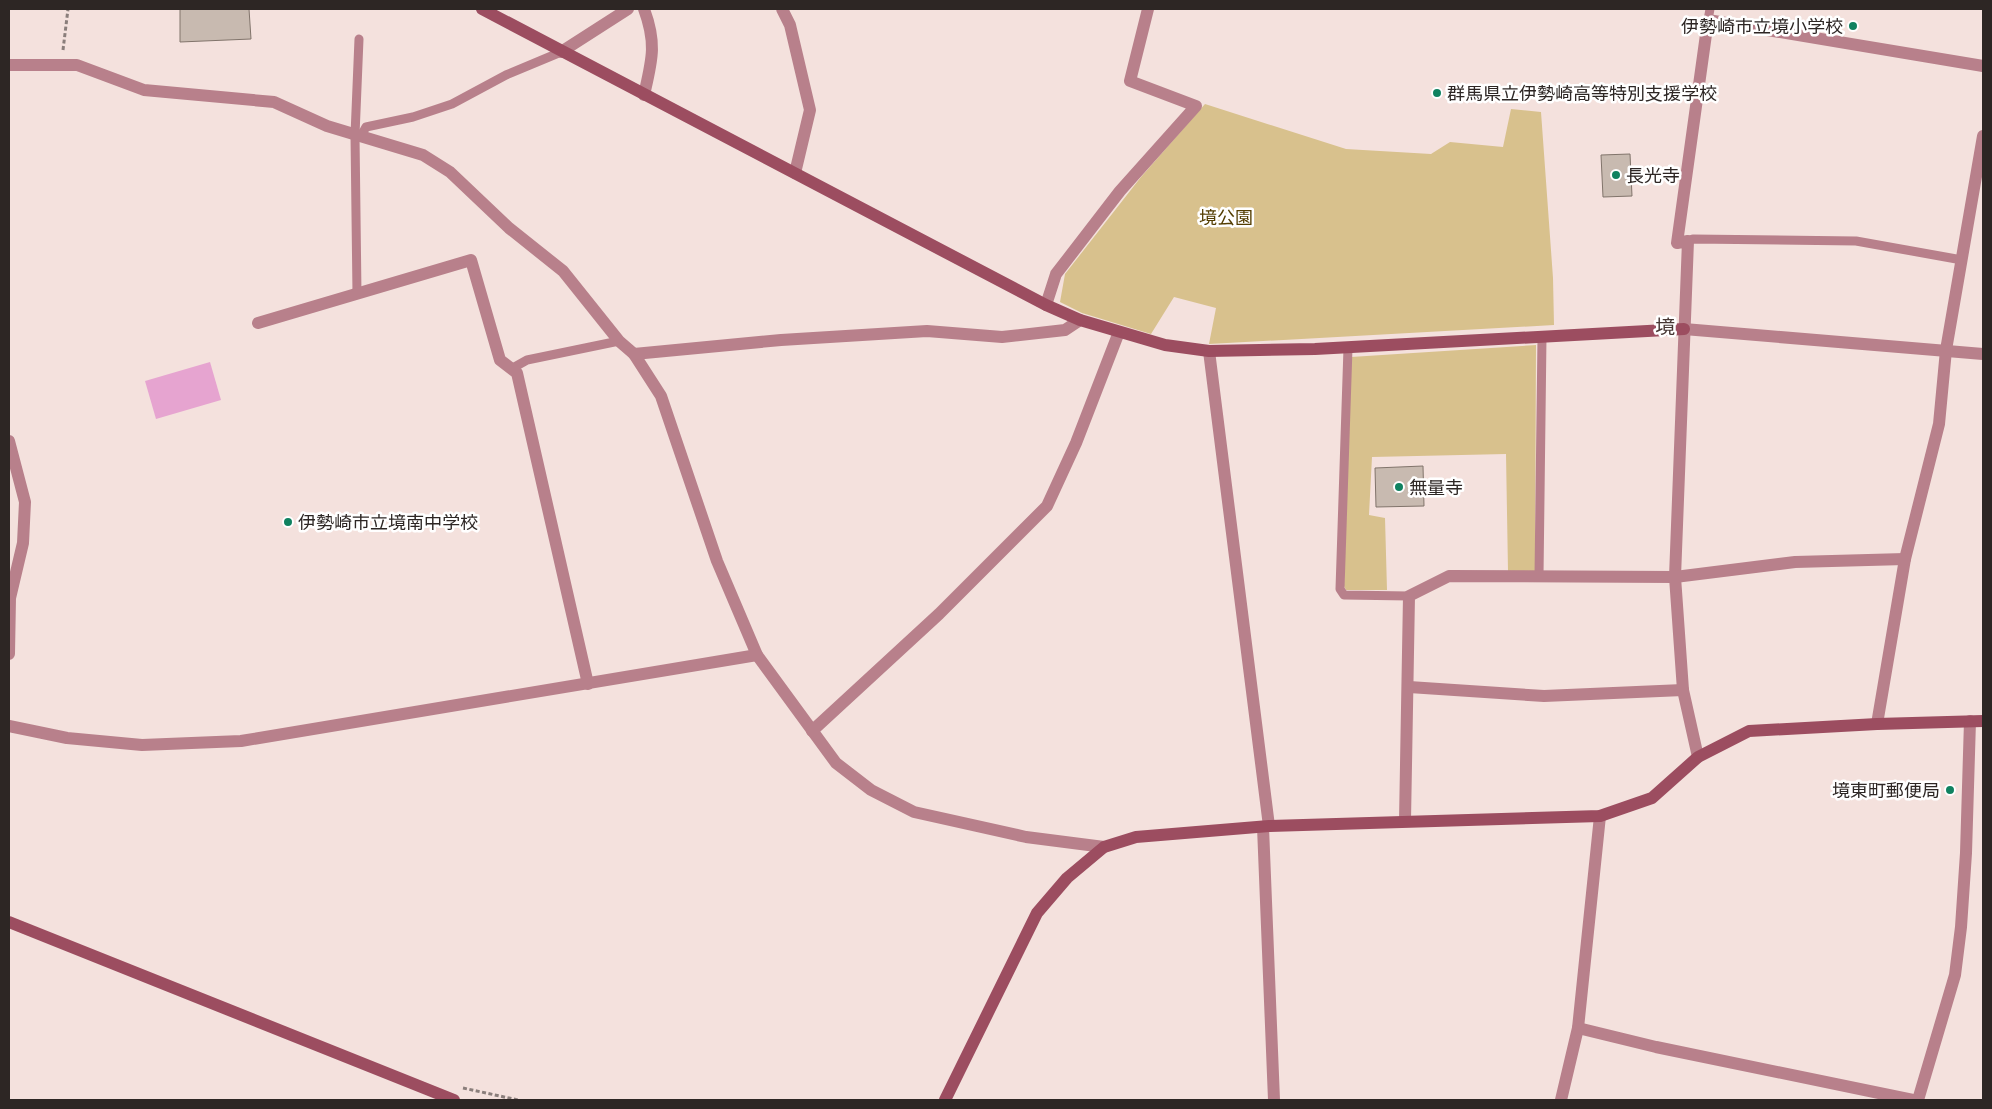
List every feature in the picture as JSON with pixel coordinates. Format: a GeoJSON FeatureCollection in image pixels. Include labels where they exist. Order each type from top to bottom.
{"type":"FeatureCollection","features":[{"type":"Feature","properties":{"kind":"street"},"geometry":{"type":"LineString","coordinates":[[482,9],[1046,305],[1080,320],[1165,345],[1209,351],[1348,348],[1684,330],[1983,354]]}},
{"type":"Feature","properties":{"kind":"street"},"geometry":{"type":"LineString","coordinates":[[561,52],[628,9]]}},
{"type":"Feature","properties":{"kind":"street"},"geometry":{"type":"LineString","coordinates":[[644,9],[651,29],[653,56],[644,95]]}},
{"type":"Feature","properties":{"kind":"street"},"geometry":{"type":"LineString","coordinates":[[782,9],[790,25],[810,110],[795,173]]}},
{"type":"Feature","properties":{"kind":"street"},"geometry":{"type":"LineString","coordinates":[[1046,305],[1056,274],[1120,192],[1196,106],[1130,81],[1148,9]]}},
{"type":"Feature","properties":{"kind":"street"},"geometry":{"type":"LineString","coordinates":[[1698,757],[1683,690],[1675,577],[1688,242],[1677,243],[1709,14],[1983,66]]}},
{"type":"Feature","properties":{"kind":"street"},"geometry":{"type":"LineString","coordinates":[[9,65],[77,65],[144,90],[274,102],[327,126],[423,155],[450,172],[508,228],[563,271],[619,341],[634,354],[661,396],[717,561],[757,655],[836,763],[871,790],[914,812],[1026,837],[1104,847]]}},
{"type":"Feature","properties":{"kind":"street"},"geometry":{"type":"LineString","coordinates":[[1877,724],[1905,560],[1939,424],[1946,350],[1983,136]]}},
{"type":"Feature","properties":{"kind":"street"},"geometry":{"type":"LineString","coordinates":[[258,323],[471,260],[500,360],[517,373],[588,684]]}},
{"type":"Feature","properties":{"kind":"street"},"geometry":{"type":"LineString","coordinates":[[634,354],[781,340],[927,331],[1002,337],[1065,330],[1080,320]]}},
{"type":"Feature","properties":{"kind":"street"},"geometry":{"type":"LineString","coordinates":[[812,731],[939,614],[1047,506],[1076,443],[1119,332]]}},
{"type":"Feature","properties":{"kind":"street"},"geometry":{"type":"LineString","coordinates":[[1209,351],[1266,827],[1274,1100]]}},
{"type":"Feature","properties":{"kind":"street"},"geometry":{"type":"LineString","coordinates":[[9,441],[25,502],[23,543],[10,598],[9,654]]}},
{"type":"Feature","properties":{"kind":"street"},"geometry":{"type":"LineString","coordinates":[[1405,821],[1409,687],[1409,596],[1449,576],[1675,577],[1795,562],[1905,560]]}},
{"type":"Feature","properties":{"kind":"street"},"geometry":{"type":"LineString","coordinates":[[9,726],[67,738],[142,745],[241,741],[757,655]]}},
{"type":"Feature","properties":{"kind":"street"},"geometry":{"type":"LineString","coordinates":[[1409,687],[1544,696],[1683,690]]}},
{"type":"Feature","properties":{"kind":"street"},"geometry":{"type":"LineString","coordinates":[[944,1100],[1037,913],[1067,878],[1104,847],[1136,837],[1266,827],[1600,816],[1652,798],[1698,757],[1749,731],[1877,724],[1983,721]]}},
{"type":"Feature","properties":{"kind":"street"},"geometry":{"type":"LineString","coordinates":[[1918,1100],[1955,975],[1958,956],[1966,853],[1970,722]]}},
{"type":"Feature","properties":{"kind":"street"},"geometry":{"type":"LineString","coordinates":[[1561,1100],[1578,1028],[1600,816]]}},
{"type":"Feature","properties":{"kind":"street"},"geometry":{"type":"LineString","coordinates":[[9,922],[454,1100]]}},
{"type":"Feature","properties":{"kind":"street"},"geometry":{"type":"LineString","coordinates":[[1578,1028],[1656,1047],[1912,1100]]}},
{"type":"Feature","properties":{"kind":"lane"},"geometry":{"type":"LineString","coordinates":[[358,294],[359,39]]}},
{"type":"Feature","properties":{"kind":"lane"},"geometry":{"type":"LineString","coordinates":[[358,136],[366,127],[413,118],[452,104],[506,75],[561,52]]}},
{"type":"Feature","properties":{"kind":"lane"},"geometry":{"type":"LineString","coordinates":[[1688,242],[1692,239],[1856,241],[1962,260]]}},
{"type":"Feature","properties":{"kind":"lane"},"geometry":{"type":"LineString","coordinates":[[1539,576],[1542,337]]}},
{"type":"Feature","properties":{"kind":"lane"},"geometry":{"type":"LineString","coordinates":[[511,369],[527,360],[619,341]]}},
{"type":"Feature","properties":{"kind":"lane"},"geometry":{"type":"LineString","coordinates":[[1348,348],[1340,589],[1344,595],[1409,596]]}},
{"type":"Feature","properties":{"kind":"path"},"geometry":{"type":"LineString","coordinates":[[61,65],[68,9]]}},
{"type":"Feature","properties":{"kind":"path"},"geometry":{"type":"LineString","coordinates":[[458,1088],[518,1100]]}},
{"type":"Feature","properties":{"kind":"green space","name":"境公園"},"geometry":{"type":"Polygon","coordinates":[[[1205,104],[1346,149],[1431,154],[1450,142],[1503,147],[1511,109],[1541,112],[1553,278],[1554,325],[1209,344],[1216,308],[1174,297],[1151,334],[1082,313],[1060,302],[1065,274],[1141,177],[1205,104]]]}},
{"type":"Feature","properties":{"kind":"green space"},"geometry":{"type":"Polygon","coordinates":[[[1536,345],[1535,572],[1508,571],[1506,454],[1372,457],[1369,515],[1385,518],[1387,590],[1346,590],[1344,586],[1351,357],[1536,345]]]}},
{"type":"Feature","properties":{"kind":"shaded area"},"geometry":{"type":"Polygon","coordinates":[[[210,362],[221,400],[156,419],[145,381],[210,362]]]}},
{"type":"Feature","properties":{"kind":"building"},"geometry":{"type":"Polygon","coordinates":[[[180,9],[249,9],[251,39],[180,42],[180,9]]]}},
{"type":"Feature","properties":{"kind":"building","name":"長光寺"},"geometry":{"type":"Polygon","coordinates":[[[1630,154],[1632,196],[1603,197],[1601,155],[1630,154]]]}},
{"type":"Feature","properties":{"kind":"building","name":"無量寺"},"geometry":{"type":"Polygon","coordinates":[[[1423,466],[1424,506],[1376,507],[1375,468],[1423,466]]]}},
{"type":"Feature","properties":{"kind":"place","name":"伊勢崎市立境小学校"},"geometry":{"type":"Point","coordinates":[1853,26]}},
{"type":"Feature","properties":{"kind":"place","name":"群馬県立伊勢崎高等特別支援学校"},"geometry":{"type":"Point","coordinates":[1437,93]}},
{"type":"Feature","properties":{"kind":"place","name":"長光寺"},"geometry":{"type":"Point","coordinates":[1616,175]}},
{"type":"Feature","properties":{"kind":"place","name":"無量寺"},"geometry":{"type":"Point","coordinates":[1399,487]}},
{"type":"Feature","properties":{"kind":"place","name":"伊勢崎市立境南中学校"},"geometry":{"type":"Point","coordinates":[288,522]}},
{"type":"Feature","properties":{"kind":"place","name":"境東町郵便局"},"geometry":{"type":"Point","coordinates":[1950,790]}},
{"type":"Feature","properties":{"kind":"district","name":"境"},"geometry":{"type":"Point","coordinates":[1665,327]}}]}
